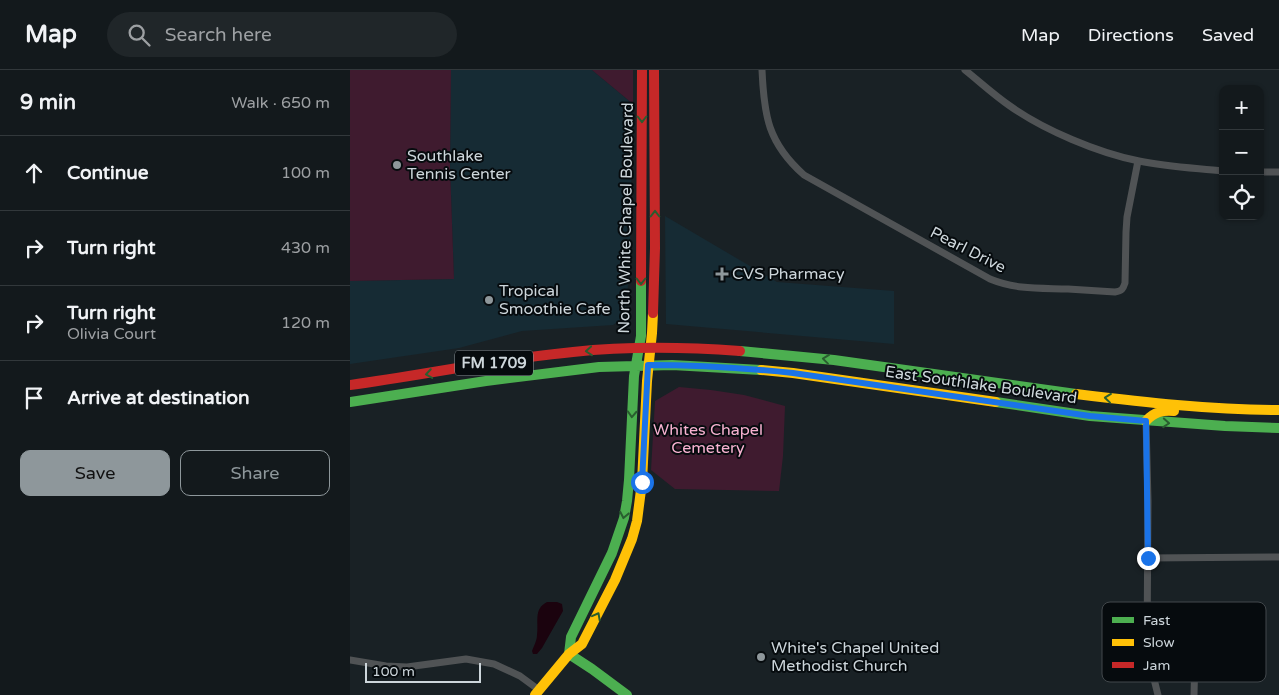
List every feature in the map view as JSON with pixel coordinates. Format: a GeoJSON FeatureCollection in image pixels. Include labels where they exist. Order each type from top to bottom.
{"type":"FeatureCollection","features":[{"type":"Feature","properties":{"kind":"main road","name":"North White Chapel Boulevard"},"geometry":{"type":"LineString","coordinates":[[569,654],[572,637],[612,553],[624,518],[629,481],[634,382],[641,336],[642,70]]}},
{"type":"Feature","properties":{"kind":"main road","name":"North White Chapel Boulevard"},"geometry":{"type":"LineString","coordinates":[[537,692],[569,654],[582,644],[602,607],[624,558],[637,521],[642,482],[648,365],[651,348],[655,238],[654,70]]}},
{"type":"Feature","properties":{"kind":"main road","name":"FM 1709"},"geometry":{"type":"LineString","coordinates":[[350,385],[536,356],[593,350],[651,348]]}},
{"type":"Feature","properties":{"kind":"main road","name":"East Southlake Boulevard"},"geometry":{"type":"LineString","coordinates":[[651,348],[730,349],[853,363],[1078,395],[1215,408],[1279,410]]}},
{"type":"Feature","properties":{"kind":"main road"},"geometry":{"type":"LineString","coordinates":[[849,381],[853,363]]}},
{"type":"Feature","properties":{"kind":"main road","name":"FM 1709"},"geometry":{"type":"LineString","coordinates":[[350,402],[538,373],[648,365]]}},
{"type":"Feature","properties":{"kind":"main road","name":"East Southlake Boulevard"},"geometry":{"type":"LineString","coordinates":[[648,365],[754,368],[1090,416],[1279,428]]}},
{"type":"Feature","properties":{"kind":"main road"},"geometry":{"type":"LineString","coordinates":[[1146,421],[1150,416],[1162,410],[1208,411],[1215,408]]}},
{"type":"Feature","properties":{"kind":"main road"},"geometry":{"type":"LineString","coordinates":[[569,654],[627,695]]}},
{"type":"Feature","properties":{"kind":"street","name":"Pearl Drive"},"geometry":{"type":"LineString","coordinates":[[762,70],[763,96],[772,134],[783,154],[792,165],[804,175],[990,279],[1014,287],[1116,292],[1124,288],[1127,217],[1138,161]]}},
{"type":"Feature","properties":{"kind":"street"},"geometry":{"type":"LineString","coordinates":[[965,70],[1010,106],[1038,123],[1094,148],[1138,161],[1167,166],[1219,171]]}},
{"type":"Feature","properties":{"kind":"street"},"geometry":{"type":"LineString","coordinates":[[1264,172],[1279,172]]}},
{"type":"Feature","properties":{"kind":"street"},"geometry":{"type":"LineString","coordinates":[[1146,421],[1148,602]]}},
{"type":"Feature","properties":{"kind":"street"},"geometry":{"type":"LineString","coordinates":[[1148,558],[1279,557]]}},
{"type":"Feature","properties":{"kind":"street"},"geometry":{"type":"LineString","coordinates":[[350,660],[406,667],[466,658],[494,664],[520,676],[537,692]]}},
{"type":"Feature","properties":{"kind":"street"},"geometry":{"type":"LineString","coordinates":[[1155,682],[1158,695]]}},
{"type":"Feature","properties":{"kind":"street"},"geometry":{"type":"LineString","coordinates":[[1194,682],[1194,695]]}},
{"type":"Feature","properties":{"kind":"shaded area"},"geometry":{"type":"Polygon","coordinates":[[[451,70],[592,70],[633,104],[630,251],[626,316],[613,325],[522,331],[459,348],[350,364],[350,281],[454,279],[450,167],[451,70]]]}},
{"type":"Feature","properties":{"kind":"shaded area"},"geometry":{"type":"Polygon","coordinates":[[[665,216],[777,282],[894,291],[894,344],[666,324],[665,216]]]}},
{"type":"Feature","properties":{"kind":"shaded area"},"geometry":{"type":"Polygon","coordinates":[[[547,602],[562,604],[563,611],[542,648],[537,654],[533,654],[532,651],[537,637],[538,612],[547,602]]]}},
{"type":"Feature","properties":{"kind":"green space","name":"Southlake Tennis Center"},"geometry":{"type":"Polygon","coordinates":[[[350,70],[451,70],[450,167],[454,279],[350,281],[350,70]]]}},
{"type":"Feature","properties":{"kind":"green space"},"geometry":{"type":"Polygon","coordinates":[[[592,70],[633,70],[633,104],[592,70]]]}},
{"type":"Feature","properties":{"kind":"green space","name":"Whites Chapel Cemetery"},"geometry":{"type":"Polygon","coordinates":[[[679,387],[744,395],[785,406],[783,456],[779,491],[675,489],[651,470],[655,401],[679,387]]]}},
{"type":"Feature","properties":{"kind":"traffic: fast"},"geometry":{"type":"LineString","coordinates":[[569,654],[571,637],[612,553],[624,518],[629,480],[634,376],[641,336],[641,281]]}},
{"type":"Feature","properties":{"kind":"traffic: fast"},"geometry":{"type":"LineString","coordinates":[[740,351],[834,360],[1076,394]]}},
{"type":"Feature","properties":{"kind":"traffic: fast"},"geometry":{"type":"LineString","coordinates":[[350,402],[486,381],[599,367],[672,365],[761,370]]}},
{"type":"Feature","properties":{"kind":"traffic: fast"},"geometry":{"type":"LineString","coordinates":[[996,402],[1090,416],[1279,428]]}},
{"type":"Feature","properties":{"kind":"traffic: fast"},"geometry":{"type":"LineString","coordinates":[[569,654],[627,695]]}},
{"type":"Feature","properties":{"kind":"traffic: slow"},"geometry":{"type":"LineString","coordinates":[[535,695],[569,654],[582,644],[615,580],[632,539],[637,521],[642,482],[647,381],[653,313]]}},
{"type":"Feature","properties":{"kind":"traffic: slow"},"geometry":{"type":"LineString","coordinates":[[761,370],[996,402]]}},
{"type":"Feature","properties":{"kind":"traffic: slow"},"geometry":{"type":"LineString","coordinates":[[1076,394],[1152,403],[1279,410]]}},
{"type":"Feature","properties":{"kind":"traffic: slow"},"geometry":{"type":"LineString","coordinates":[[1146,421],[1159,412],[1174,411]]}},
{"type":"Feature","properties":{"kind":"traffic: jam"},"geometry":{"type":"LineString","coordinates":[[641,281],[642,70]]}},
{"type":"Feature","properties":{"kind":"traffic: jam"},"geometry":{"type":"LineString","coordinates":[[653,313],[655,248],[654,70]]}},
{"type":"Feature","properties":{"kind":"traffic: jam"},"geometry":{"type":"LineString","coordinates":[[350,385],[517,359],[594,350],[657,348],[740,351]]}},
{"type":"Feature","properties":{"kind":"place","name":"Southlake Tennis Center"},"geometry":{"type":"Point","coordinates":[397,165]}},
{"type":"Feature","properties":{"kind":"place","name":"CVS Pharmacy"},"geometry":{"type":"Point","coordinates":[722,274]}},
{"type":"Feature","properties":{"kind":"place","name":"Tropical Smoothie Cafe"},"geometry":{"type":"Point","coordinates":[489,300]}},
{"type":"Feature","properties":{"kind":"place","name":"White's Chapel United Methodist Church"},"geometry":{"type":"Point","coordinates":[761,657]}},
{"type":"Feature","properties":{"kind":"route"},"geometry":{"type":"LineString","coordinates":[[642,482],[648,365],[754,368],[1090,416],[1146,421],[1148,558]]}}]}
